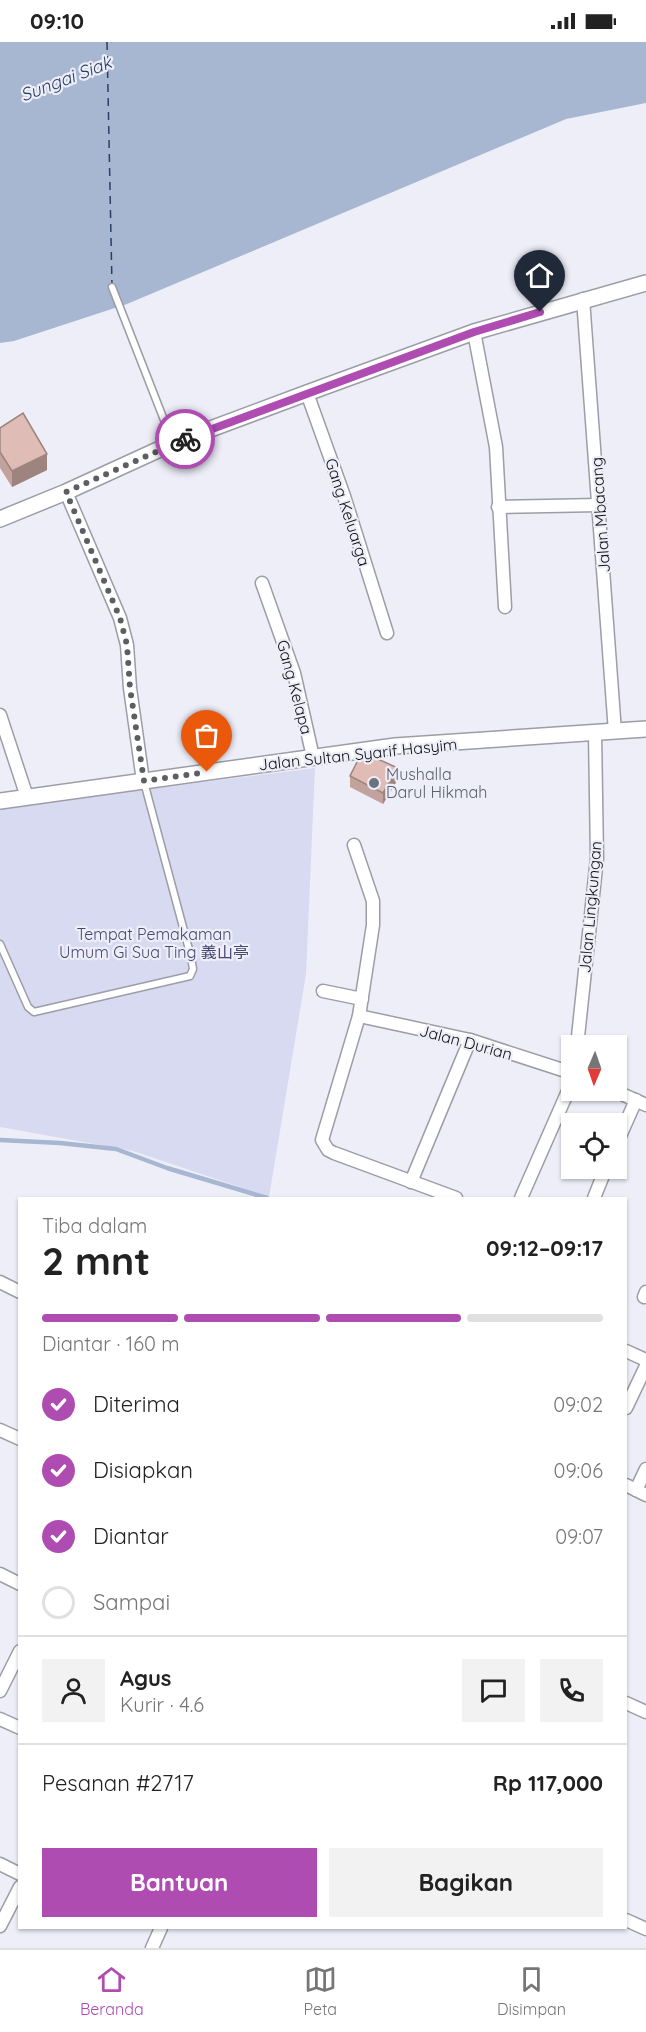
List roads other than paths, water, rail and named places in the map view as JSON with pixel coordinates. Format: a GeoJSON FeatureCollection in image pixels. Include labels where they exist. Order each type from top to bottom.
{"type":"FeatureCollection","features":[{"type":"Feature","properties":{"kind":"street"},"geometry":{"type":"LineString","coordinates":[[0,519],[66,492],[173,443],[307,393],[474,332],[583,299],[646,283]]}},
{"type":"Feature","properties":{"kind":"street","name":"Jalan Mbacang"},"geometry":{"type":"LineString","coordinates":[[583,299],[615,732]]}},
{"type":"Feature","properties":{"kind":"street"},"geometry":{"type":"LineString","coordinates":[[474,332],[496,447],[505,607]]}},
{"type":"Feature","properties":{"kind":"street","name":"Gang Keluarga"},"geometry":{"type":"LineString","coordinates":[[307,393],[344,496],[387,633]]}},
{"type":"Feature","properties":{"kind":"street"},"geometry":{"type":"LineString","coordinates":[[66,492],[120,618],[127,645],[130,688],[144,781]]}},
{"type":"Feature","properties":{"kind":"street"},"geometry":{"type":"LineString","coordinates":[[498,507],[599,505]]}},
{"type":"Feature","properties":{"kind":"street","name":"Gang Kelapa"},"geometry":{"type":"LineString","coordinates":[[262,583],[294,673],[313,758]]}},
{"type":"Feature","properties":{"kind":"street"},"geometry":{"type":"LineString","coordinates":[[0,715],[27,797]]}},
{"type":"Feature","properties":{"kind":"street","name":"Jalan Sultan Syarif Hasyim"},"geometry":{"type":"LineString","coordinates":[[0,801],[395,746],[646,729]]}},
{"type":"Feature","properties":{"kind":"street","name":"Jalan Lingkungan"},"geometry":{"type":"LineString","coordinates":[[578,1035],[597,858],[595,733]]}},
{"type":"Feature","properties":{"kind":"street"},"geometry":{"type":"LineString","coordinates":[[354,845],[373,901],[372,934],[359,1016],[322,1140],[328,1150],[334,1153],[453,1197]]}},
{"type":"Feature","properties":{"kind":"street"},"geometry":{"type":"LineString","coordinates":[[323,991],[362,999]]}},
{"type":"Feature","properties":{"kind":"street","name":"Jalan Durian"},"geometry":{"type":"LineString","coordinates":[[359,1016],[470,1040],[561,1069]]}},
{"type":"Feature","properties":{"kind":"street"},"geometry":{"type":"LineString","coordinates":[[411,1182],[470,1040]]}},
{"type":"Feature","properties":{"kind":"street"},"geometry":{"type":"LineString","coordinates":[[627,1096],[641,1102],[627,1126]]}},
{"type":"Feature","properties":{"kind":"street"},"geometry":{"type":"LineString","coordinates":[[521,1197],[564,1101]]}},
{"type":"Feature","properties":{"kind":"street"},"geometry":{"type":"LineString","coordinates":[[594,1197],[602,1179]]}},
{"type":"Feature","properties":{"kind":"street"},"geometry":{"type":"LineString","coordinates":[[0,1282],[18,1291]]}},
{"type":"Feature","properties":{"kind":"street"},"geometry":{"type":"LineString","coordinates":[[627,1351],[646,1360]]}},
{"type":"Feature","properties":{"kind":"street"},"geometry":{"type":"LineString","coordinates":[[627,1406],[646,1366]]}},
{"type":"Feature","properties":{"kind":"street"},"geometry":{"type":"LineString","coordinates":[[0,1430],[18,1438]]}},
{"type":"Feature","properties":{"kind":"street"},"geometry":{"type":"LineString","coordinates":[[636,1490],[646,1469]]}},
{"type":"Feature","properties":{"kind":"street"},"geometry":{"type":"LineString","coordinates":[[0,1574],[18,1583]]}},
{"type":"Feature","properties":{"kind":"street"},"geometry":{"type":"LineString","coordinates":[[0,1691],[18,1655]]}},
{"type":"Feature","properties":{"kind":"street"},"geometry":{"type":"LineString","coordinates":[[627,1702],[646,1712]]}},
{"type":"Feature","properties":{"kind":"street"},"geometry":{"type":"LineString","coordinates":[[0,1719],[18,1727]]}},
{"type":"Feature","properties":{"kind":"street"},"geometry":{"type":"LineString","coordinates":[[0,1864],[18,1873]]}},
{"type":"Feature","properties":{"kind":"street"},"geometry":{"type":"LineString","coordinates":[[0,1926],[18,1891]]}},
{"type":"Feature","properties":{"kind":"street"},"geometry":{"type":"LineString","coordinates":[[627,1920],[646,1929]]}},
{"type":"Feature","properties":{"kind":"street"},"geometry":{"type":"LineString","coordinates":[[152,1948],[161,1929]]}},
{"type":"Feature","properties":{"kind":"lane"},"geometry":{"type":"LineString","coordinates":[[112,287],[173,443]]}},
{"type":"Feature","properties":{"kind":"lane"},"geometry":{"type":"LineString","coordinates":[[0,944],[27,1008],[34,1012],[190,976],[193,969],[191,957],[144,781]]}},
{"type":"Feature","properties":{"kind":"water","name":"Sungai Siak"},"geometry":{"type":"Polygon","coordinates":[[[0,42],[646,42],[646,103],[566,119],[127,304],[14,341],[0,343],[0,42]]]}},
{"type":"Feature","properties":{"kind":"waterway"},"geometry":{"type":"LineString","coordinates":[[0,1140],[116,1149],[167,1168],[264,1197]]}},
{"type":"Feature","properties":{"kind":"place","name":"Mushalla Darul Hikmah"},"geometry":{"type":"Point","coordinates":[374,783]}},
{"type":"Feature","properties":{"kind":"park label","name":"Tempat Pemakaman Umum Gi Sua Ting 義山亭"},"geometry":{"type":"Point","coordinates":[154,943]}}]}
